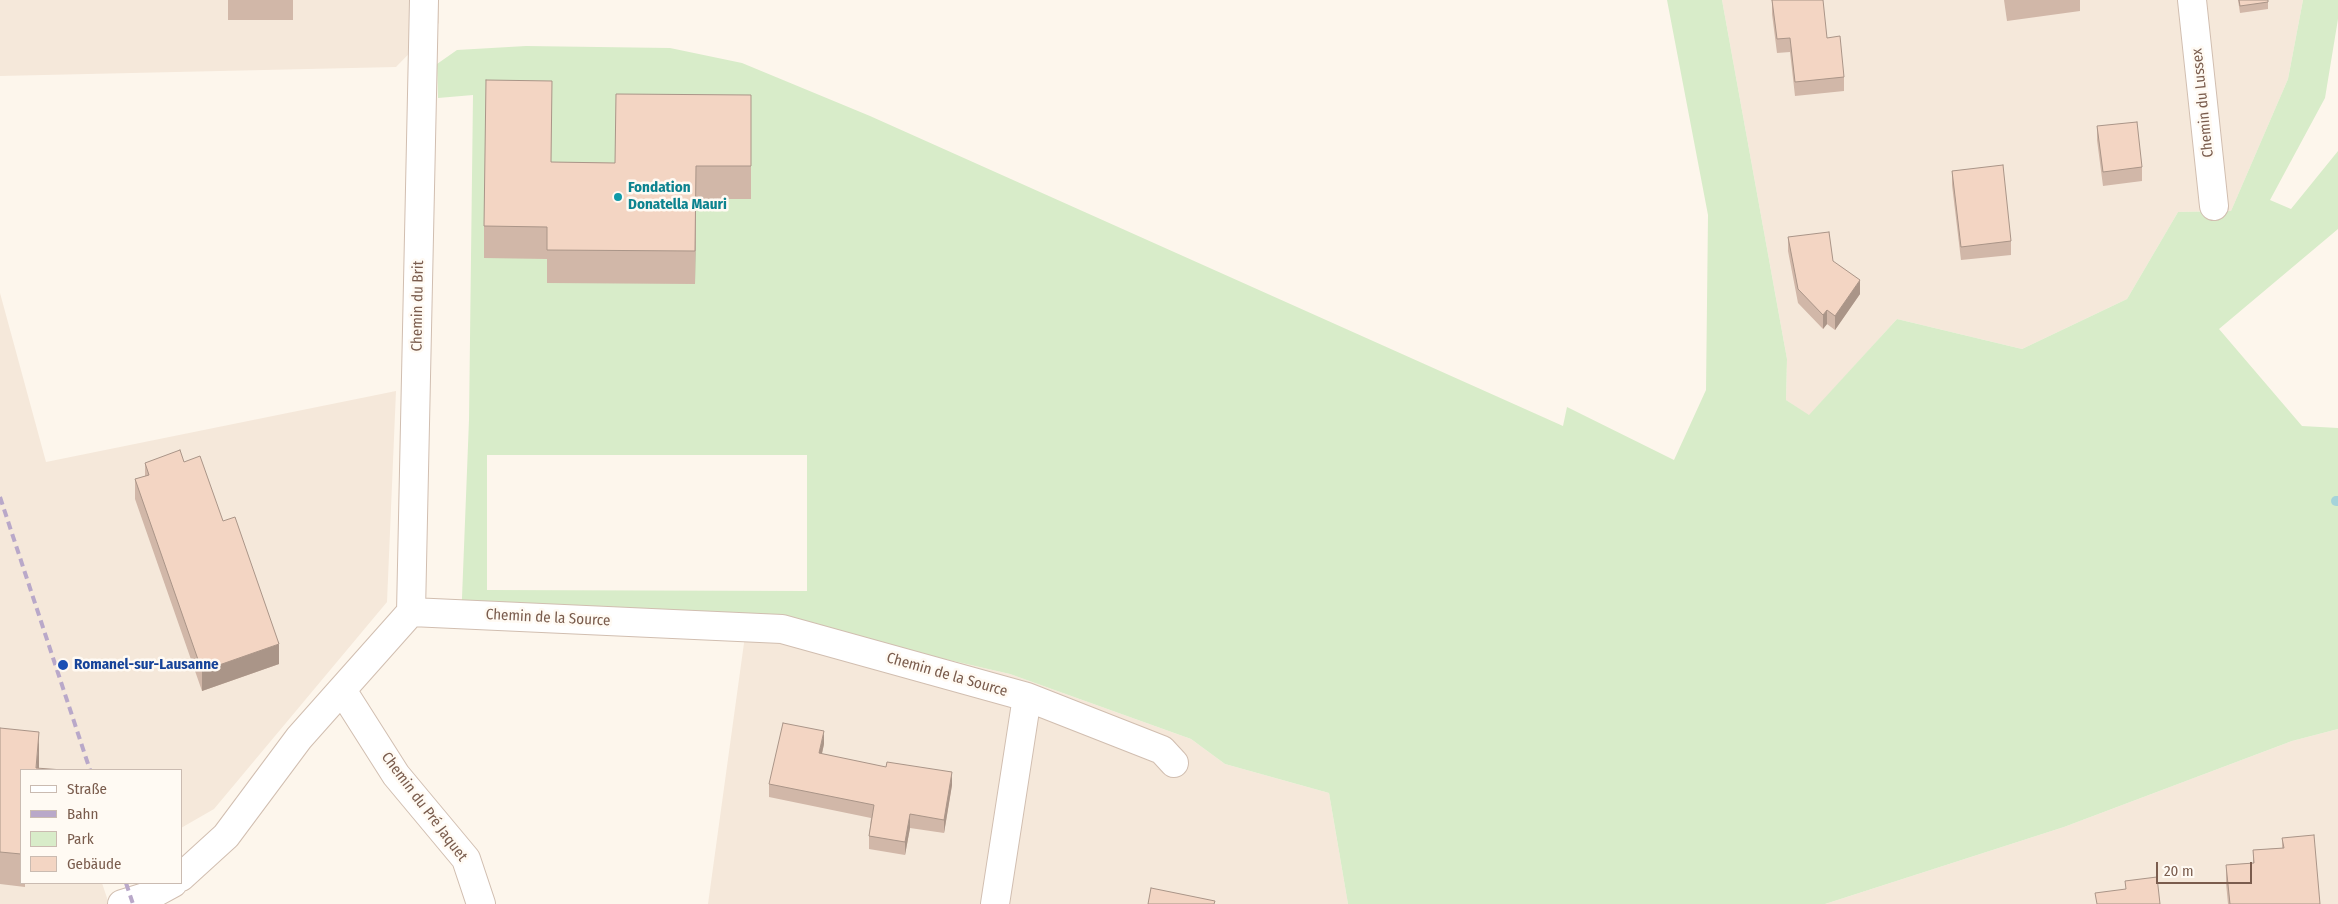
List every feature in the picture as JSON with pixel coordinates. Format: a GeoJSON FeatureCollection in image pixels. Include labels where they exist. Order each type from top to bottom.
{"type":"FeatureCollection","features":[{"type":"Feature","properties":{"kind":"street","name":"Chemin du Brit"},"geometry":{"type":"LineString","coordinates":[[411,612],[424,0]]}},
{"type":"Feature","properties":{"kind":"street","name":"Chemin du Lussex"},"geometry":{"type":"LineString","coordinates":[[2192,0],[2214,206]]}},
{"type":"Feature","properties":{"kind":"street"},"geometry":{"type":"LineString","coordinates":[[182,876],[226,836],[299,738],[411,612]]}},
{"type":"Feature","properties":{"kind":"street","name":"Chemin de la Source"},"geometry":{"type":"LineString","coordinates":[[411,612],[782,628],[1027,697],[1162,750],[1174,764]]}},
{"type":"Feature","properties":{"kind":"street","name":"Chemin du Pré Jaquet"},"geometry":{"type":"LineString","coordinates":[[342,690],[396,775],[466,859],[481,904]]}},
{"type":"Feature","properties":{"kind":"street","name":"Chemin de la Source"},"geometry":{"type":"LineString","coordinates":[[995,904],[1027,697]]}},
{"type":"Feature","properties":{"kind":"street"},"geometry":{"type":"LineString","coordinates":[[122,904],[162,889]]}},
{"type":"Feature","properties":{"kind":"shaded area"},"geometry":{"type":"Polygon","coordinates":[[[0,0],[439,0],[439,23],[396,67],[0,76],[0,0]]]}},
{"type":"Feature","properties":{"kind":"shaded area"},"geometry":{"type":"Polygon","coordinates":[[[1722,0],[2303,0],[2288,79],[2231,211],[2178,212],[2127,299],[2022,349],[1897,319],[1809,416],[1786,400],[1787,359],[1722,0]]]}},
{"type":"Feature","properties":{"kind":"shaded area"},"geometry":{"type":"Polygon","coordinates":[[[0,293],[46,462],[396,391],[387,602],[214,809],[182,827],[182,769],[20,769],[20,884],[102,884],[109,904],[0,904],[0,293]]]}},
{"type":"Feature","properties":{"kind":"shaded area"},"geometry":{"type":"Polygon","coordinates":[[[748,614],[1010,674],[1191,739],[1225,764],[1329,793],[1348,904],[708,904],[748,614]]]}},
{"type":"Feature","properties":{"kind":"shaded area"},"geometry":{"type":"Polygon","coordinates":[[[2338,729],[2338,904],[1825,904],[2064,827],[2292,741],[2338,729]]]}},
{"type":"Feature","properties":{"kind":"green space"},"geometry":{"type":"Polygon","coordinates":[[[1667,0],[1722,0],[1787,359],[1786,400],[1809,415],[1897,319],[2022,349],[2127,299],[2178,212],[2231,211],[2288,79],[2303,0],[2338,0],[2338,19],[2325,98],[2270,200],[2291,209],[2338,151],[2338,229],[2219,329],[2302,426],[2338,428],[2338,729],[2292,741],[2064,827],[1825,904],[1348,904],[1329,793],[1225,764],[1191,739],[1010,674],[748,614],[461,623],[469,420],[473,95],[438,98],[437,64],[457,50],[526,46],[670,48],[742,63],[870,116],[1563,426],[1567,407],[1674,460],[1706,390],[1708,215],[1667,0]],[[487,455],[487,590],[807,591],[807,455],[487,455]]]}},
{"type":"Feature","properties":{"kind":"building"},"geometry":{"type":"Polygon","coordinates":[[[1772,0],[1823,0],[1827,38],[1840,36],[1844,77],[1795,82],[1790,38],[1777,39],[1772,0]]]}},
{"type":"Feature","properties":{"kind":"building"},"geometry":{"type":"Polygon","coordinates":[[[2239,0],[2268,0],[2268,2],[2240,6],[2239,0]]]}},
{"type":"Feature","properties":{"kind":"building","name":"Fondation Donatella Mauri"},"geometry":{"type":"Polygon","coordinates":[[[486,80],[552,81],[551,162],[615,163],[616,94],[751,95],[751,166],[696,166],[695,251],[547,250],[547,227],[484,226],[486,80]]]}},
{"type":"Feature","properties":{"kind":"building"},"geometry":{"type":"Polygon","coordinates":[[[2137,122],[2142,167],[2103,172],[2097,126],[2137,122]]]}},
{"type":"Feature","properties":{"kind":"building"},"geometry":{"type":"Polygon","coordinates":[[[2003,165],[2011,241],[1961,247],[1952,171],[2003,165]]]}},
{"type":"Feature","properties":{"kind":"building"},"geometry":{"type":"Polygon","coordinates":[[[1829,232],[1833,261],[1860,280],[1835,316],[1827,310],[1823,315],[1798,289],[1788,237],[1829,232]]]}},
{"type":"Feature","properties":{"kind":"building"},"geometry":{"type":"Polygon","coordinates":[[[180,450],[184,462],[200,456],[223,521],[235,517],[279,644],[202,671],[135,479],[149,475],[145,463],[180,450]]]}},
{"type":"Feature","properties":{"kind":"building"},"geometry":{"type":"Polygon","coordinates":[[[783,723],[824,731],[819,753],[886,767],[887,762],[952,772],[944,820],[910,814],[905,842],[869,836],[874,805],[769,784],[783,723]]]}},
{"type":"Feature","properties":{"kind":"building"},"geometry":{"type":"Polygon","coordinates":[[[0,728],[39,732],[36,768],[50,769],[20,769],[20,854],[0,852],[0,728]]]}},
{"type":"Feature","properties":{"kind":"building"},"geometry":{"type":"Polygon","coordinates":[[[2314,835],[2320,904],[2230,904],[2226,865],[2254,863],[2253,850],[2284,848],[2282,838],[2314,835]]]}},
{"type":"Feature","properties":{"kind":"building"},"geometry":{"type":"Polygon","coordinates":[[[2157,877],[2160,904],[2097,904],[2095,893],[2126,889],[2125,881],[2157,877]]]}},
{"type":"Feature","properties":{"kind":"building"},"geometry":{"type":"Polygon","coordinates":[[[1151,888],[1215,901],[1214,904],[1148,904],[1151,888]]]}},
{"type":"Feature","properties":{"kind":"railway"},"geometry":{"type":"LineString","coordinates":[[0,497],[90,769]]}},
{"type":"Feature","properties":{"kind":"railway"},"geometry":{"type":"LineString","coordinates":[[126,884],[133,904]]}},
{"type":"Feature","properties":{"kind":"place","name":"Fondation Donatella Mauri"},"geometry":{"type":"Point","coordinates":[618,197]}},
{"type":"Feature","properties":{"kind":"place","name":"Romanel-sur-Lausanne"},"geometry":{"type":"Point","coordinates":[63,665]}}]}
